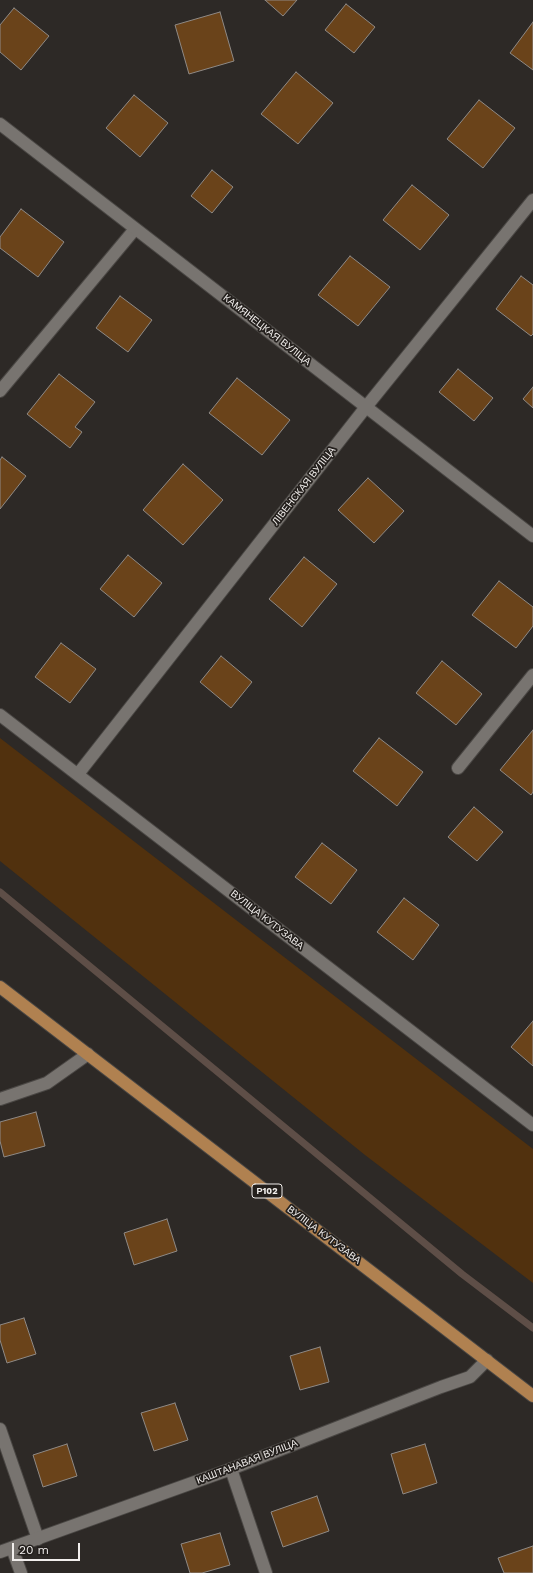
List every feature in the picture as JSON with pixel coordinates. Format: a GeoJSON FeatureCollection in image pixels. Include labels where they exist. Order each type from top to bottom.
{"type":"FeatureCollection","features":[{"type":"Feature","properties":{"kind":"main road","name":"ВУЛІЦА КУТУЗАВА"},"geometry":{"type":"LineString","coordinates":[[0,987],[533,1396]]}},
{"type":"Feature","properties":{"kind":"street","name":"КАМЯНЕЦКАЯ ВУЛІЦА"},"geometry":{"type":"LineString","coordinates":[[0,124],[533,536]]}},
{"type":"Feature","properties":{"kind":"street","name":"ЛІВЕНСКАЯ ВУЛІЦА"},"geometry":{"type":"LineString","coordinates":[[78,774],[366,407],[533,200]]}},
{"type":"Feature","properties":{"kind":"street"},"geometry":{"type":"LineString","coordinates":[[0,391],[135,229]]}},
{"type":"Feature","properties":{"kind":"street"},"geometry":{"type":"LineString","coordinates":[[458,768],[533,675]]}},
{"type":"Feature","properties":{"kind":"street","name":"ВУЛІЦА КУТУЗАВА"},"geometry":{"type":"LineString","coordinates":[[0,715],[533,1125]]}},
{"type":"Feature","properties":{"kind":"street"},"geometry":{"type":"LineString","coordinates":[[0,1099],[47,1083],[88,1054]]}},
{"type":"Feature","properties":{"kind":"street","name":"КАШТАНАВАЯ ВУЛІЦА"},"geometry":{"type":"LineString","coordinates":[[0,1552],[231,1469],[470,1377],[487,1360]]}},
{"type":"Feature","properties":{"kind":"street"},"geometry":{"type":"LineString","coordinates":[[0,1429],[38,1538]]}},
{"type":"Feature","properties":{"kind":"street"},"geometry":{"type":"LineString","coordinates":[[231,1469],[266,1573]]}},
{"type":"Feature","properties":{"kind":"street"},"geometry":{"type":"LineString","coordinates":[[12,1548],[21,1573]]}},
{"type":"Feature","properties":{"kind":"shaded area"},"geometry":{"type":"Polygon","coordinates":[[[0,738],[533,1149],[533,1283],[365,1155],[0,861],[0,738]]]}},
{"type":"Feature","properties":{"kind":"building"},"geometry":{"type":"Polygon","coordinates":[[[265,0],[297,0],[283,16],[265,0]]]}},
{"type":"Feature","properties":{"kind":"building"},"geometry":{"type":"Polygon","coordinates":[[[346,4],[375,27],[354,53],[325,30],[346,4]]]}},
{"type":"Feature","properties":{"kind":"building"},"geometry":{"type":"Polygon","coordinates":[[[14,8],[49,36],[21,70],[0,52],[0,25],[14,8]]]}},
{"type":"Feature","properties":{"kind":"building"},"geometry":{"type":"Polygon","coordinates":[[[220,12],[234,61],[189,74],[175,25],[220,12]]]}},
{"type":"Feature","properties":{"kind":"building"},"geometry":{"type":"Polygon","coordinates":[[[533,22],[533,70],[510,53],[533,22]]]}},
{"type":"Feature","properties":{"kind":"building"},"geometry":{"type":"Polygon","coordinates":[[[296,72],[333,103],[298,144],[261,114],[296,72]]]}},
{"type":"Feature","properties":{"kind":"building"},"geometry":{"type":"Polygon","coordinates":[[[134,95],[168,123],[140,157],[106,128],[134,95]]]}},
{"type":"Feature","properties":{"kind":"building"},"geometry":{"type":"Polygon","coordinates":[[[479,100],[515,128],[483,168],[447,139],[479,100]]]}},
{"type":"Feature","properties":{"kind":"building"},"geometry":{"type":"Polygon","coordinates":[[[212,170],[233,187],[212,213],[191,196],[212,170]]]}},
{"type":"Feature","properties":{"kind":"building"},"geometry":{"type":"Polygon","coordinates":[[[412,185],[449,215],[420,250],[383,220],[412,185]]]}},
{"type":"Feature","properties":{"kind":"building"},"geometry":{"type":"Polygon","coordinates":[[[21,209],[64,242],[38,277],[0,248],[0,237],[21,209]]]}},
{"type":"Feature","properties":{"kind":"building"},"geometry":{"type":"Polygon","coordinates":[[[350,256],[390,287],[358,326],[318,295],[350,256]]]}},
{"type":"Feature","properties":{"kind":"building"},"geometry":{"type":"Polygon","coordinates":[[[521,276],[533,285],[533,334],[531,336],[496,309],[521,276]]]}},
{"type":"Feature","properties":{"kind":"building"},"geometry":{"type":"Polygon","coordinates":[[[120,296],[152,320],[128,352],[96,328],[120,296]]]}},
{"type":"Feature","properties":{"kind":"building"},"geometry":{"type":"Polygon","coordinates":[[[458,369],[493,398],[474,421],[439,392],[458,369]]]}},
{"type":"Feature","properties":{"kind":"building"},"geometry":{"type":"Polygon","coordinates":[[[59,374],[95,402],[75,427],[82,432],[70,448],[27,414],[59,374]]]}},
{"type":"Feature","properties":{"kind":"building"},"geometry":{"type":"Polygon","coordinates":[[[237,378],[290,420],[262,455],[209,413],[237,378]]]}},
{"type":"Feature","properties":{"kind":"building"},"geometry":{"type":"Polygon","coordinates":[[[533,387],[533,408],[523,399],[533,387]]]}},
{"type":"Feature","properties":{"kind":"building"},"geometry":{"type":"Polygon","coordinates":[[[2,457],[26,476],[0,509],[0,460],[2,457]]]}},
{"type":"Feature","properties":{"kind":"building"},"geometry":{"type":"Polygon","coordinates":[[[183,464],[223,500],[183,545],[143,510],[183,464]]]}},
{"type":"Feature","properties":{"kind":"building"},"geometry":{"type":"Polygon","coordinates":[[[368,478],[404,511],[374,543],[338,510],[368,478]]]}},
{"type":"Feature","properties":{"kind":"building"},"geometry":{"type":"Polygon","coordinates":[[[128,555],[162,583],[134,617],[100,589],[128,555]]]}},
{"type":"Feature","properties":{"kind":"building"},"geometry":{"type":"Polygon","coordinates":[[[304,557],[337,584],[302,627],[269,599],[304,557]]]}},
{"type":"Feature","properties":{"kind":"building"},"geometry":{"type":"Polygon","coordinates":[[[499,581],[533,607],[533,626],[516,648],[472,615],[499,581]]]}},
{"type":"Feature","properties":{"kind":"building"},"geometry":{"type":"Polygon","coordinates":[[[61,643],[96,669],[70,703],[35,677],[61,643]]]}},
{"type":"Feature","properties":{"kind":"building"},"geometry":{"type":"Polygon","coordinates":[[[221,656],[252,682],[231,708],[200,682],[221,656]]]}},
{"type":"Feature","properties":{"kind":"building"},"geometry":{"type":"Polygon","coordinates":[[[442,661],[482,694],[456,725],[416,693],[442,661]]]}},
{"type":"Feature","properties":{"kind":"building"},"geometry":{"type":"Polygon","coordinates":[[[533,730],[533,792],[531,795],[500,770],[533,730]]]}},
{"type":"Feature","properties":{"kind":"building"},"geometry":{"type":"Polygon","coordinates":[[[379,738],[423,772],[397,806],[353,771],[379,738]]]}},
{"type":"Feature","properties":{"kind":"building"},"geometry":{"type":"Polygon","coordinates":[[[474,807],[503,832],[477,861],[448,837],[474,807]]]}},
{"type":"Feature","properties":{"kind":"building"},"geometry":{"type":"Polygon","coordinates":[[[322,843],[357,870],[331,904],[295,877],[322,843]]]}},
{"type":"Feature","properties":{"kind":"building"},"geometry":{"type":"Polygon","coordinates":[[[404,898],[439,925],[413,960],[377,932],[404,898]]]}},
{"type":"Feature","properties":{"kind":"building"},"geometry":{"type":"Polygon","coordinates":[[[533,1021],[533,1066],[511,1047],[533,1021]]]}},
{"type":"Feature","properties":{"kind":"building"},"geometry":{"type":"Polygon","coordinates":[[[36,1112],[45,1146],[4,1157],[0,1141],[0,1122],[36,1112]]]}},
{"type":"Feature","properties":{"kind":"building"},"geometry":{"type":"Polygon","coordinates":[[[167,1219],[177,1251],[134,1265],[124,1233],[167,1219]]]}},
{"type":"Feature","properties":{"kind":"building"},"geometry":{"type":"Polygon","coordinates":[[[24,1318],[36,1354],[7,1363],[0,1340],[0,1325],[24,1318]]]}},
{"type":"Feature","properties":{"kind":"building"},"geometry":{"type":"Polygon","coordinates":[[[320,1347],[329,1382],[300,1390],[290,1356],[320,1347]]]}},
{"type":"Feature","properties":{"kind":"building"},"geometry":{"type":"Polygon","coordinates":[[[175,1403],[188,1440],[154,1451],[141,1413],[175,1403]]]}},
{"type":"Feature","properties":{"kind":"building"},"geometry":{"type":"Polygon","coordinates":[[[67,1444],[77,1476],[43,1487],[33,1455],[67,1444]]]}},
{"type":"Feature","properties":{"kind":"building"},"geometry":{"type":"Polygon","coordinates":[[[425,1444],[437,1483],[403,1494],[391,1454],[425,1444]]]}},
{"type":"Feature","properties":{"kind":"building"},"geometry":{"type":"Polygon","coordinates":[[[317,1496],[329,1531],[283,1547],[271,1512],[317,1496]]]}},
{"type":"Feature","properties":{"kind":"building"},"geometry":{"type":"Polygon","coordinates":[[[220,1533],[230,1565],[202,1573],[190,1573],[181,1544],[220,1533]]]}},
{"type":"Feature","properties":{"kind":"building"},"geometry":{"type":"Polygon","coordinates":[[[533,1546],[533,1573],[504,1573],[498,1558],[533,1546]]]}},
{"type":"Feature","properties":{"kind":"waterway"},"geometry":{"type":"LineString","coordinates":[[0,892],[462,1274],[533,1328]]}}]}
